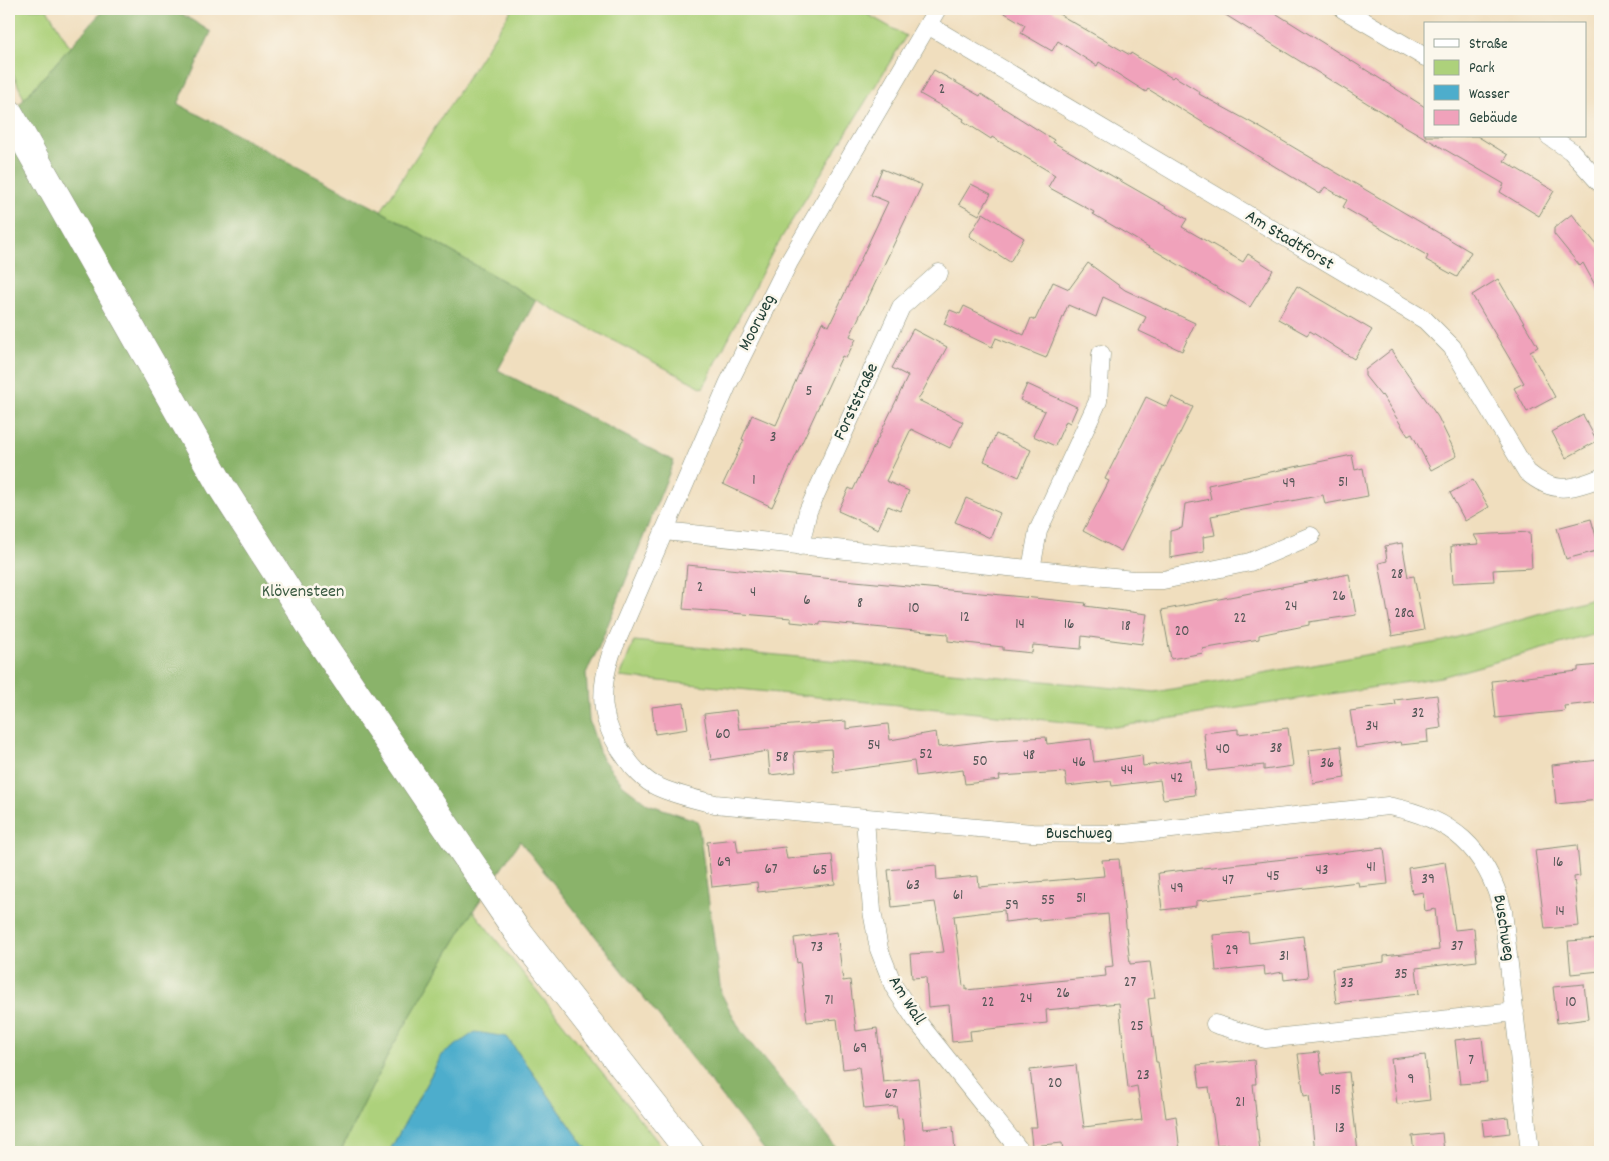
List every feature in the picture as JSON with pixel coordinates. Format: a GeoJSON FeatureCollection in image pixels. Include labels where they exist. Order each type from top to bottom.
{"type":"FeatureCollection","features":[{"type":"Feature","properties":{"kind":"main road"},"geometry":{"type":"LineString","coordinates":[[9,113],[221,486],[319,639],[517,931],[690,1152]]}},
{"type":"Feature","properties":{"kind":"street","name":"Moorweg"},"geometry":{"type":"LineString","coordinates":[[611,654],[728,384],[789,262],[937,9]]}},
{"type":"Feature","properties":{"kind":"street"},"geometry":{"type":"LineString","coordinates":[[1343,9],[1424,56]]}},
{"type":"Feature","properties":{"kind":"street","name":"Am Stadtforst"},"geometry":{"type":"LineString","coordinates":[[928,25],[1425,320],[1452,346],[1527,472],[1541,484],[1561,489],[1582,485],[1600,478]]}},
{"type":"Feature","properties":{"kind":"street"},"geometry":{"type":"LineString","coordinates":[[1552,138],[1571,151],[1600,183]]}},
{"type":"Feature","properties":{"kind":"street","name":"Forststraße"},"geometry":{"type":"LineString","coordinates":[[800,546],[808,511],[901,306],[939,273]]}},
{"type":"Feature","properties":{"kind":"street"},"geometry":{"type":"LineString","coordinates":[[1031,569],[1038,531],[1098,401],[1101,354]]}},
{"type":"Feature","properties":{"kind":"street"},"geometry":{"type":"LineString","coordinates":[[664,531],[1132,580],[1163,580],[1250,562],[1312,536]]}},
{"type":"Feature","properties":{"kind":"street","name":"Buschweg"},"geometry":{"type":"LineString","coordinates":[[611,654],[604,677],[603,709],[612,740],[632,767],[654,786],[683,797],[715,804],[1032,834],[1125,834],[1388,806],[1415,811],[1441,822],[1464,841],[1483,861],[1496,885],[1503,911],[1530,1152]]}},
{"type":"Feature","properties":{"kind":"street","name":"Am Wall"},"geometry":{"type":"LineString","coordinates":[[865,819],[872,911],[879,949],[894,987],[916,1020],[1020,1152]]}},
{"type":"Feature","properties":{"kind":"street"},"geometry":{"type":"LineString","coordinates":[[1215,1024],[1266,1039],[1514,1012]]}},
{"type":"Feature","properties":{"kind":"green space"},"geometry":{"type":"Polygon","coordinates":[[[9,9],[47,9],[70,47],[24,99],[9,64],[9,9]]]}},
{"type":"Feature","properties":{"kind":"green space","name":"Klövensteen"},"geometry":{"type":"Polygon","coordinates":[[[104,9],[174,9],[211,32],[178,104],[381,211],[536,300],[498,370],[674,461],[598,649],[586,673],[589,720],[601,757],[623,785],[648,804],[698,821],[721,993],[742,1033],[840,1152],[766,1152],[520,841],[473,911],[392,1047],[340,1152],[9,1152],[9,116],[104,9]]]}},
{"type":"Feature","properties":{"kind":"green space"},"geometry":{"type":"Polygon","coordinates":[[[512,9],[858,9],[906,36],[772,253],[703,388],[536,300],[381,211],[512,9]]]}},
{"type":"Feature","properties":{"kind":"green space"},"geometry":{"type":"Polygon","coordinates":[[[1600,596],[1600,633],[1441,677],[1115,727],[620,677],[634,641],[1155,692],[1444,641],[1600,596]]]}},
{"type":"Feature","properties":{"kind":"green space"},"geometry":{"type":"Polygon","coordinates":[[[473,911],[666,1152],[589,1152],[507,1037],[442,1055],[389,1152],[340,1152],[392,1047],[473,911]]]}},
{"type":"Feature","properties":{"kind":"water"},"geometry":{"type":"Polygon","coordinates":[[[475,1032],[507,1037],[589,1152],[389,1152],[442,1055],[475,1032]]]}},
{"type":"Feature","properties":{"kind":"building"},"geometry":{"type":"Polygon","coordinates":[[[998,9],[1050,9],[1130,55],[1131,53],[1172,78],[1174,76],[1200,92],[1199,94],[1254,124],[1471,252],[1457,277],[1426,260],[1428,256],[1343,207],[1347,200],[1325,187],[1320,194],[1148,89],[1146,92],[1099,62],[1097,66],[1058,41],[1052,51],[1021,33],[1025,25],[998,9]]]}},
{"type":"Feature","properties":{"kind":"building"},"geometry":{"type":"Polygon","coordinates":[[[1216,9],[1269,9],[1424,106],[1424,137],[1216,9]]]}},
{"type":"Feature","properties":{"kind":"building"},"geometry":{"type":"Polygon","coordinates":[[[934,70],[980,96],[981,94],[1054,140],[1053,142],[1187,219],[1182,227],[1243,262],[1248,254],[1273,270],[1250,307],[1093,214],[1094,212],[1048,187],[1055,175],[992,137],[991,139],[963,121],[964,119],[920,94],[934,70]]]}},
{"type":"Feature","properties":{"kind":"building"},"geometry":{"type":"Polygon","coordinates":[[[1425,138],[1480,138],[1508,155],[1504,161],[1554,191],[1539,216],[1500,192],[1504,184],[1425,138]]]}},
{"type":"Feature","properties":{"kind":"building"},"geometry":{"type":"Polygon","coordinates":[[[882,169],[922,185],[850,336],[856,339],[846,358],[842,356],[772,507],[723,484],[744,440],[742,439],[752,415],[776,425],[822,322],[829,326],[888,202],[871,195],[882,169]]]}},
{"type":"Feature","properties":{"kind":"building"},"geometry":{"type":"Polygon","coordinates":[[[971,184],[991,194],[979,215],[959,204],[971,184]]]}},
{"type":"Feature","properties":{"kind":"building"},"geometry":{"type":"Polygon","coordinates":[[[983,213],[1024,238],[1010,262],[969,236],[983,213]]]}},
{"type":"Feature","properties":{"kind":"building"},"geometry":{"type":"Polygon","coordinates":[[[1572,214],[1600,249],[1600,294],[1583,263],[1580,266],[1554,234],[1554,228],[1572,214]]]}},
{"type":"Feature","properties":{"kind":"building"},"geometry":{"type":"Polygon","coordinates":[[[1088,263],[1125,290],[1195,323],[1182,351],[1139,331],[1146,317],[1103,297],[1096,317],[1068,305],[1046,358],[996,338],[992,347],[944,324],[950,310],[960,314],[964,306],[1024,335],[1031,318],[1035,320],[1053,282],[1069,289],[1088,263]]]}},
{"type":"Feature","properties":{"kind":"building"},"geometry":{"type":"Polygon","coordinates":[[[1498,279],[1538,347],[1530,351],[1555,397],[1527,412],[1514,388],[1524,383],[1472,295],[1498,279]]]}},
{"type":"Feature","properties":{"kind":"building"},"geometry":{"type":"Polygon","coordinates":[[[1297,286],[1372,330],[1354,359],[1310,331],[1307,335],[1278,319],[1297,286]]]}},
{"type":"Feature","properties":{"kind":"building"},"geometry":{"type":"Polygon","coordinates":[[[913,329],[947,347],[918,400],[963,422],[950,448],[911,429],[886,481],[909,491],[900,511],[888,506],[878,529],[838,511],[849,488],[853,490],[908,376],[892,368],[913,329]]]}},
{"type":"Feature","properties":{"kind":"building"},"geometry":{"type":"Polygon","coordinates":[[[1391,350],[1438,417],[1457,456],[1431,470],[1412,434],[1408,436],[1382,395],[1365,376],[1365,370],[1391,350]]]}},
{"type":"Feature","properties":{"kind":"building"},"geometry":{"type":"Polygon","coordinates":[[[1027,384],[1077,407],[1070,423],[1066,421],[1055,446],[1033,436],[1045,411],[1020,400],[1027,384]]]}},
{"type":"Feature","properties":{"kind":"building"},"geometry":{"type":"Polygon","coordinates":[[[1146,397],[1167,407],[1172,397],[1193,407],[1121,551],[1083,531],[1109,481],[1105,479],[1146,397]]]}},
{"type":"Feature","properties":{"kind":"building"},"geometry":{"type":"Polygon","coordinates":[[[1583,415],[1597,441],[1566,458],[1552,432],[1583,415]]]}},
{"type":"Feature","properties":{"kind":"building"},"geometry":{"type":"Polygon","coordinates":[[[996,434],[1031,450],[1019,477],[984,461],[996,434]]]}},
{"type":"Feature","properties":{"kind":"building"},"geometry":{"type":"Polygon","coordinates":[[[1352,455],[1355,470],[1363,468],[1368,496],[1325,504],[1323,495],[1211,516],[1215,535],[1203,537],[1204,552],[1170,558],[1170,531],[1182,528],[1185,504],[1211,499],[1208,485],[1352,455]]]}},
{"type":"Feature","properties":{"kind":"building"},"geometry":{"type":"Polygon","coordinates":[[[1473,480],[1489,507],[1465,521],[1450,493],[1473,480]]]}},
{"type":"Feature","properties":{"kind":"building"},"geometry":{"type":"Polygon","coordinates":[[[966,498],[1000,513],[990,538],[955,522],[966,498]]]}},
{"type":"Feature","properties":{"kind":"building"},"geometry":{"type":"Polygon","coordinates":[[[1591,519],[1600,550],[1566,559],[1557,528],[1591,519]]]}},
{"type":"Feature","properties":{"kind":"building"},"geometry":{"type":"Polygon","coordinates":[[[1530,532],[1532,568],[1493,570],[1494,581],[1453,583],[1451,546],[1479,544],[1474,535],[1530,532]]]}},
{"type":"Feature","properties":{"kind":"building"},"geometry":{"type":"Polygon","coordinates":[[[1402,543],[1408,577],[1414,576],[1424,630],[1392,636],[1379,563],[1387,561],[1385,546],[1402,543]]]}},
{"type":"Feature","properties":{"kind":"building"},"geometry":{"type":"Polygon","coordinates":[[[687,565],[1086,603],[1085,606],[1147,614],[1142,644],[1082,636],[1081,649],[1033,645],[1032,653],[1003,650],[1003,647],[948,641],[948,634],[820,622],[820,625],[791,622],[791,618],[683,609],[687,565]]]}},
{"type":"Feature","properties":{"kind":"building"},"geometry":{"type":"Polygon","coordinates":[[[1349,574],[1356,615],[1309,622],[1309,625],[1259,635],[1259,639],[1202,649],[1203,653],[1171,659],[1162,610],[1349,574]]]}},
{"type":"Feature","properties":{"kind":"building"},"geometry":{"type":"Polygon","coordinates":[[[1600,665],[1600,702],[1564,706],[1565,711],[1496,718],[1492,681],[1578,671],[1578,667],[1600,665]]]}},
{"type":"Feature","properties":{"kind":"building"},"geometry":{"type":"Polygon","coordinates":[[[1437,695],[1441,728],[1427,730],[1428,742],[1401,745],[1400,742],[1356,748],[1350,711],[1396,705],[1395,700],[1437,695]]]}},
{"type":"Feature","properties":{"kind":"building"},"geometry":{"type":"Polygon","coordinates":[[[684,703],[688,729],[655,734],[652,707],[684,703]]]}},
{"type":"Feature","properties":{"kind":"building"},"geometry":{"type":"Polygon","coordinates":[[[736,710],[739,729],[846,721],[846,729],[888,724],[890,740],[936,732],[938,747],[995,740],[1046,737],[1047,744],[1091,739],[1094,762],[1142,755],[1143,766],[1191,760],[1195,795],[1163,799],[1160,780],[1112,786],[1111,781],[1067,786],[1065,772],[999,776],[1000,780],[965,784],[963,770],[916,776],[914,761],[833,772],[831,749],[794,752],[796,772],[770,775],[768,751],[711,760],[704,714],[736,710]]]}},
{"type":"Feature","properties":{"kind":"building"},"geometry":{"type":"Polygon","coordinates":[[[1288,728],[1293,766],[1264,770],[1264,765],[1208,771],[1204,733],[1238,729],[1238,734],[1288,728]]]}},
{"type":"Feature","properties":{"kind":"building"},"geometry":{"type":"Polygon","coordinates":[[[1341,746],[1345,778],[1313,783],[1309,750],[1341,746]]]}},
{"type":"Feature","properties":{"kind":"building"},"geometry":{"type":"Polygon","coordinates":[[[1600,760],[1600,800],[1556,804],[1552,765],[1600,760]]]}},
{"type":"Feature","properties":{"kind":"building"},"geometry":{"type":"Polygon","coordinates":[[[736,839],[738,852],[785,847],[787,859],[832,855],[835,884],[758,892],[757,882],[712,887],[707,842],[736,839]]]}},
{"type":"Feature","properties":{"kind":"building"},"geometry":{"type":"Polygon","coordinates":[[[1577,845],[1580,876],[1574,877],[1579,926],[1545,929],[1535,850],[1577,845]]]}},
{"type":"Feature","properties":{"kind":"building"},"geometry":{"type":"Polygon","coordinates":[[[1384,848],[1388,884],[1359,887],[1358,882],[1196,901],[1196,906],[1162,910],[1158,873],[1384,848]]]}},
{"type":"Feature","properties":{"kind":"building"},"geometry":{"type":"Polygon","coordinates":[[[1119,859],[1130,964],[1150,962],[1155,998],[1148,999],[1156,1062],[1158,1062],[1166,1118],[1176,1116],[1180,1152],[1063,1152],[1062,1143],[1032,1146],[1030,1127],[1037,1127],[1030,1070],[1076,1065],[1084,1127],[1142,1120],[1137,1086],[1128,1088],[1119,1003],[1046,1010],[1047,1023],[970,1031],[971,1040],[952,1042],[949,1005],[928,1007],[926,977],[912,978],[910,954],[944,952],[935,902],[892,907],[888,870],[936,865],[937,880],[978,876],[979,887],[1104,876],[1102,860],[1119,859]],[[1004,910],[954,916],[963,986],[966,985],[966,990],[1106,976],[1105,967],[1113,966],[1108,914],[1039,921],[1039,918],[1005,922],[1004,910]]]}},
{"type":"Feature","properties":{"kind":"building"},"geometry":{"type":"Polygon","coordinates":[[[1445,862],[1455,930],[1474,928],[1477,961],[1416,968],[1419,994],[1336,1003],[1332,969],[1384,962],[1384,956],[1439,950],[1435,909],[1425,911],[1423,892],[1412,894],[1408,868],[1445,862]]]}},
{"type":"Feature","properties":{"kind":"building"},"geometry":{"type":"Polygon","coordinates":[[[837,932],[843,981],[850,980],[856,1031],[877,1028],[883,1082],[918,1078],[923,1129],[953,1126],[955,1152],[906,1152],[902,1118],[898,1119],[896,1106],[864,1109],[859,1067],[843,1069],[837,1019],[807,1022],[800,962],[797,963],[794,938],[837,932]]]}},
{"type":"Feature","properties":{"kind":"building"},"geometry":{"type":"Polygon","coordinates":[[[1248,932],[1249,943],[1303,936],[1308,977],[1284,980],[1283,972],[1265,975],[1264,966],[1216,971],[1213,935],[1248,932]]]}},
{"type":"Feature","properties":{"kind":"building"},"geometry":{"type":"Polygon","coordinates":[[[1600,939],[1600,971],[1571,974],[1568,941],[1600,939]]]}},
{"type":"Feature","properties":{"kind":"building"},"geometry":{"type":"Polygon","coordinates":[[[1584,984],[1588,1019],[1557,1023],[1553,987],[1584,984]]]}},
{"type":"Feature","properties":{"kind":"building"},"geometry":{"type":"Polygon","coordinates":[[[1482,1037],[1487,1082],[1460,1084],[1455,1040],[1482,1037]]]}},
{"type":"Feature","properties":{"kind":"building"},"geometry":{"type":"Polygon","coordinates":[[[1319,1052],[1322,1075],[1349,1072],[1358,1152],[1315,1152],[1309,1095],[1304,1096],[1298,1054],[1319,1052]]]}},
{"type":"Feature","properties":{"kind":"building"},"geometry":{"type":"Polygon","coordinates":[[[1425,1055],[1430,1100],[1397,1104],[1391,1059],[1425,1055]]]}},
{"type":"Feature","properties":{"kind":"building"},"geometry":{"type":"Polygon","coordinates":[[[1254,1060],[1256,1084],[1253,1084],[1260,1152],[1230,1152],[1229,1144],[1217,1145],[1209,1087],[1200,1088],[1197,1065],[1254,1060]]]}},
{"type":"Feature","properties":{"kind":"building"},"geometry":{"type":"Polygon","coordinates":[[[1508,1117],[1510,1133],[1484,1136],[1482,1120],[1508,1117]]]}},
{"type":"Feature","properties":{"kind":"building"},"geometry":{"type":"Polygon","coordinates":[[[1442,1133],[1444,1152],[1414,1152],[1412,1136],[1442,1133]]]}}]}
